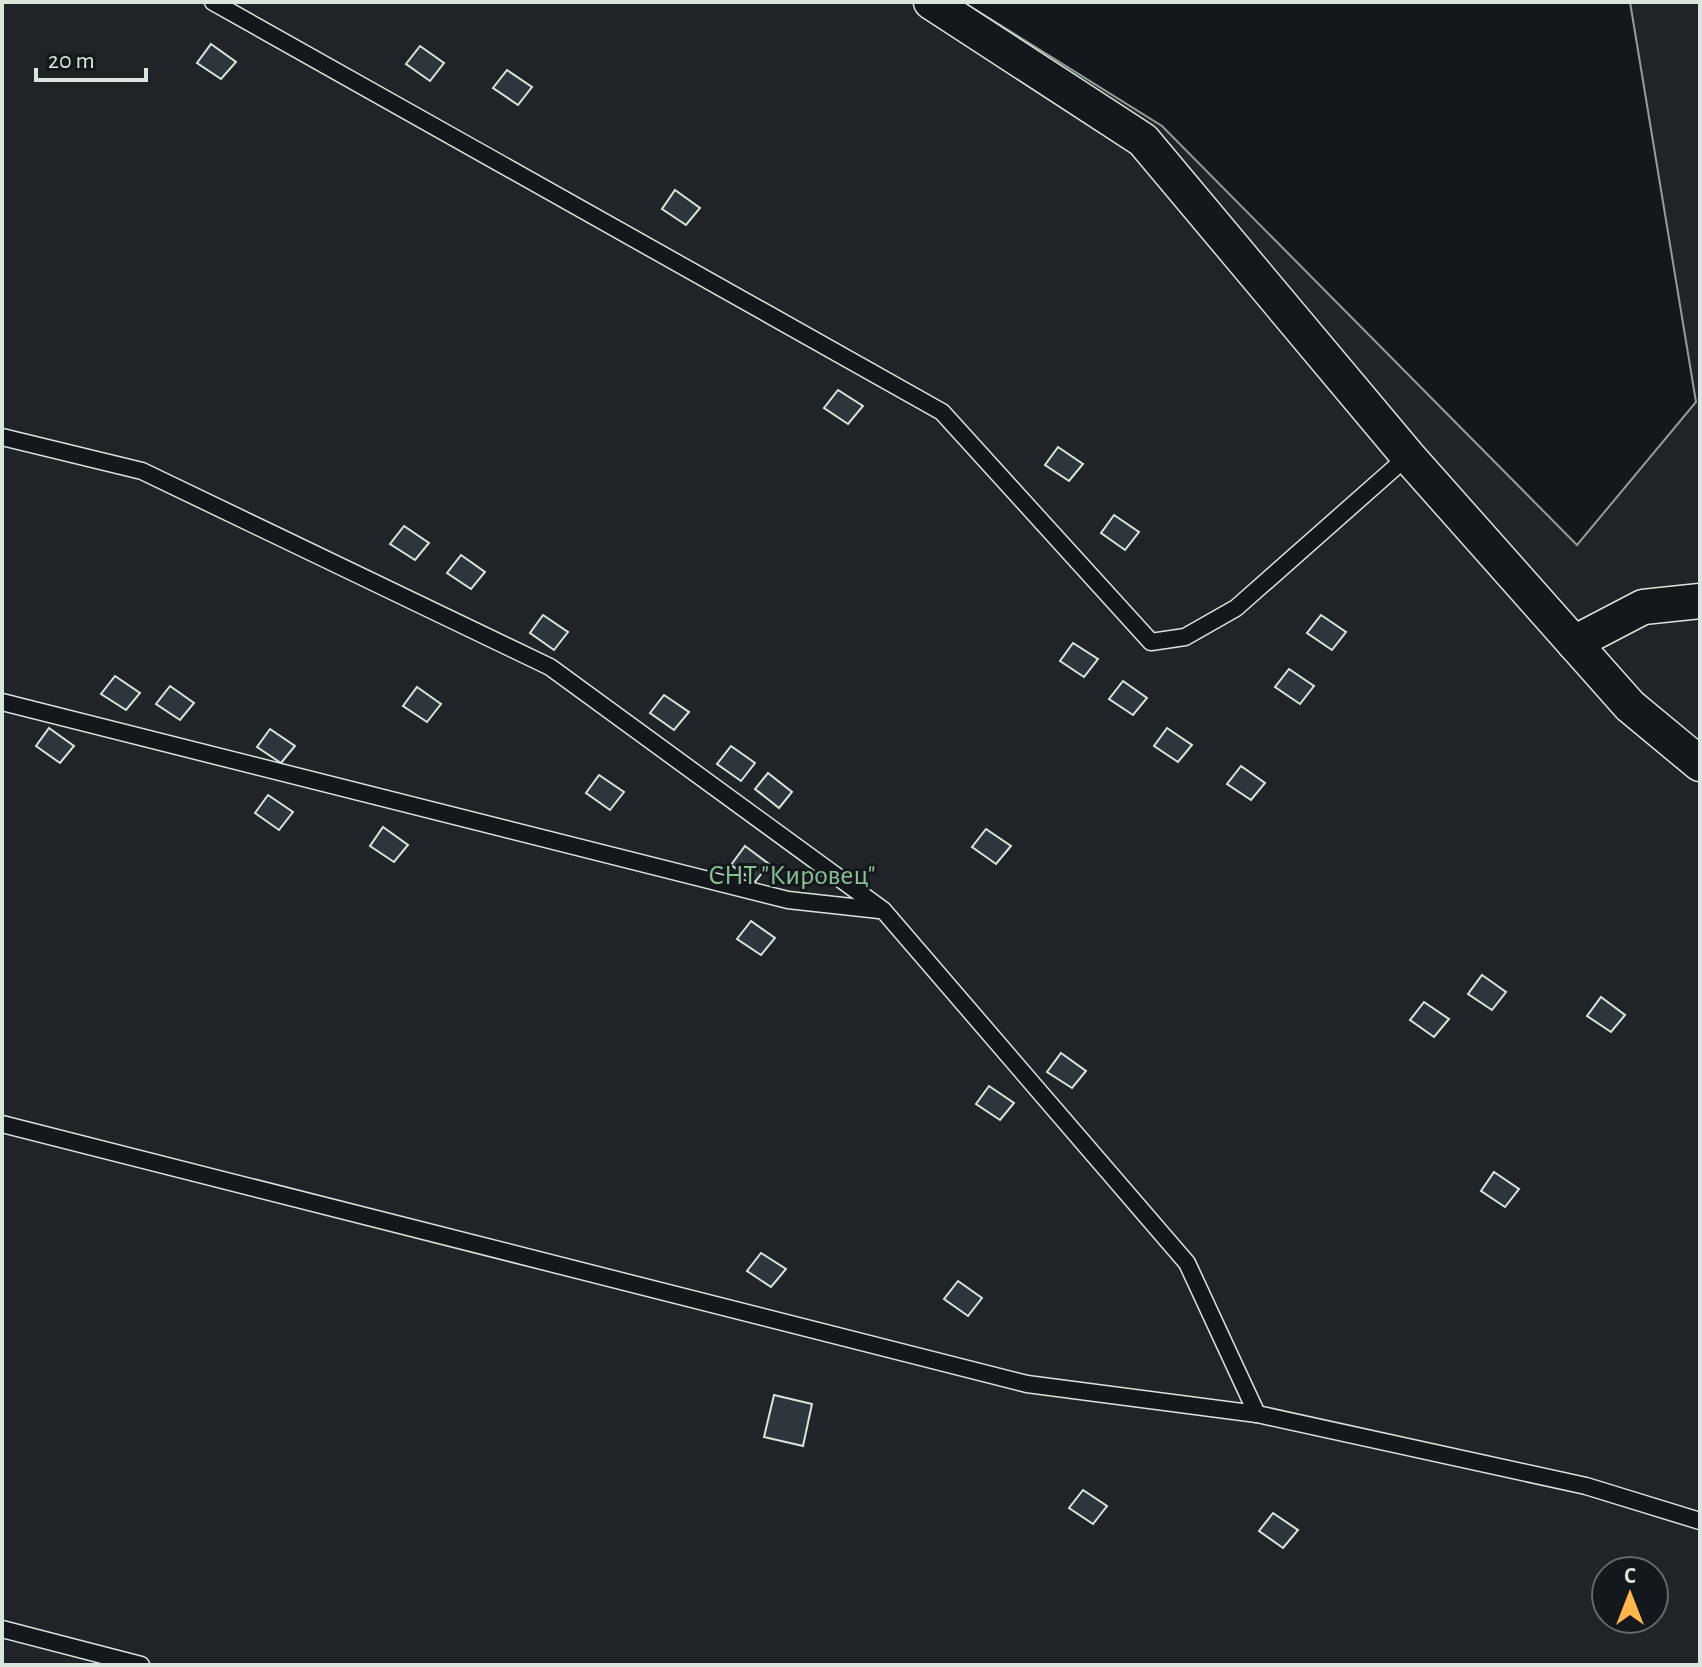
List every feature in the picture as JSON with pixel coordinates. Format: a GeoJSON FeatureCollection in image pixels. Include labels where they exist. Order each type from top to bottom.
{"type":"FeatureCollection","features":[{"type":"Feature","properties":{"kind":"street"},"geometry":{"type":"LineString","coordinates":[[931,2],[1143,140],[1408,456],[1630,706],[1700,764]]}},
{"type":"Feature","properties":{"kind":"street"},"geometry":{"type":"LineString","coordinates":[[1574,643],[1643,607],[1700,601]]}},
{"type":"Feature","properties":{"kind":"lane"},"geometry":{"type":"LineString","coordinates":[[213,2],[942,412],[1151,642],[1185,637],[1236,608],[1408,456]]}},
{"type":"Feature","properties":{"kind":"lane"},"geometry":{"type":"LineString","coordinates":[[2,437],[142,471],[550,667],[883,910],[1187,1263],[1257,1414]]}},
{"type":"Feature","properties":{"kind":"lane"},"geometry":{"type":"LineString","coordinates":[[2,702],[788,900],[883,910]]}},
{"type":"Feature","properties":{"kind":"lane"},"geometry":{"type":"LineString","coordinates":[[2,1124],[1027,1384],[1257,1414],[1586,1486],[1700,1521]]}},
{"type":"Feature","properties":{"kind":"lane"},"geometry":{"type":"LineString","coordinates":[[2,1629],[141,1665]]}},
{"type":"Feature","properties":{"kind":"green space","name":"СНТ \"Кировец\""},"geometry":{"type":"Polygon","coordinates":[[[2,2],[963,2],[1162,126],[1577,545],[1696,402],[1630,2],[1700,2],[1700,1665],[2,1665],[2,2]]]}},
{"type":"Feature","properties":{"kind":"building"},"geometry":{"type":"Polygon","coordinates":[[[211,44],[236,62],[221,79],[197,63],[211,44]]]}},
{"type":"Feature","properties":{"kind":"building"},"geometry":{"type":"Polygon","coordinates":[[[420,46],[444,63],[430,81],[406,64],[420,46]]]}},
{"type":"Feature","properties":{"kind":"building"},"geometry":{"type":"Polygon","coordinates":[[[507,70],[532,87],[518,105],[493,88],[507,70]]]}},
{"type":"Feature","properties":{"kind":"building"},"geometry":{"type":"Polygon","coordinates":[[[675,190],[700,208],[686,225],[662,209],[675,190]]]}},
{"type":"Feature","properties":{"kind":"building"},"geometry":{"type":"Polygon","coordinates":[[[838,390],[863,406],[848,424],[824,408],[838,390]]]}},
{"type":"Feature","properties":{"kind":"building"},"geometry":{"type":"Polygon","coordinates":[[[1058,447],[1083,464],[1069,481],[1045,465],[1058,447]]]}},
{"type":"Feature","properties":{"kind":"building"},"geometry":{"type":"Polygon","coordinates":[[[1114,515],[1139,532],[1125,550],[1101,533],[1114,515]]]}},
{"type":"Feature","properties":{"kind":"building"},"geometry":{"type":"Polygon","coordinates":[[[404,526],[429,543],[415,560],[390,544],[404,526]]]}},
{"type":"Feature","properties":{"kind":"building"},"geometry":{"type":"Polygon","coordinates":[[[461,555],[485,572],[471,589],[447,573],[461,555]]]}},
{"type":"Feature","properties":{"kind":"building"},"geometry":{"type":"Polygon","coordinates":[[[543,615],[568,632],[554,650],[530,633],[543,615]]]}},
{"type":"Feature","properties":{"kind":"building"},"geometry":{"type":"Polygon","coordinates":[[[1321,615],[1346,632],[1332,650],[1307,633],[1321,615]]]}},
{"type":"Feature","properties":{"kind":"building"},"geometry":{"type":"Polygon","coordinates":[[[1073,643],[1098,659],[1084,677],[1060,661],[1073,643]]]}},
{"type":"Feature","properties":{"kind":"building"},"geometry":{"type":"Polygon","coordinates":[[[1289,669],[1314,686],[1300,704],[1275,687],[1289,669]]]}},
{"type":"Feature","properties":{"kind":"building"},"geometry":{"type":"Polygon","coordinates":[[[115,676],[140,693],[126,710],[101,694],[115,676]]]}},
{"type":"Feature","properties":{"kind":"building"},"geometry":{"type":"Polygon","coordinates":[[[1123,681],[1147,698],[1133,715],[1109,699],[1123,681]]]}},
{"type":"Feature","properties":{"kind":"building"},"geometry":{"type":"Polygon","coordinates":[[[170,686],[194,703],[180,720],[156,704],[170,686]]]}},
{"type":"Feature","properties":{"kind":"building"},"geometry":{"type":"Polygon","coordinates":[[[417,687],[441,704],[427,722],[403,706],[417,687]]]}},
{"type":"Feature","properties":{"kind":"building"},"geometry":{"type":"Polygon","coordinates":[[[664,695],[689,712],[674,730],[650,713],[664,695]]]}},
{"type":"Feature","properties":{"kind":"building"},"geometry":{"type":"Polygon","coordinates":[[[49,728],[74,746],[60,763],[36,746],[49,728]]]}},
{"type":"Feature","properties":{"kind":"building"},"geometry":{"type":"Polygon","coordinates":[[[1167,728],[1192,745],[1178,762],[1154,746],[1167,728]]]}},
{"type":"Feature","properties":{"kind":"building"},"geometry":{"type":"Polygon","coordinates":[[[270,729],[295,746],[281,763],[257,747],[270,729]]]}},
{"type":"Feature","properties":{"kind":"building"},"geometry":{"type":"Polygon","coordinates":[[[731,746],[755,763],[741,781],[717,764],[731,746]]]}},
{"type":"Feature","properties":{"kind":"building"},"geometry":{"type":"Polygon","coordinates":[[[1241,766],[1265,783],[1251,800],[1227,784],[1241,766]]]}},
{"type":"Feature","properties":{"kind":"building"},"geometry":{"type":"Polygon","coordinates":[[[768,773],[792,792],[779,808],[755,789],[768,773]]]}},
{"type":"Feature","properties":{"kind":"building"},"geometry":{"type":"Polygon","coordinates":[[[599,775],[624,792],[610,810],[586,793],[599,775]]]}},
{"type":"Feature","properties":{"kind":"building"},"geometry":{"type":"Polygon","coordinates":[[[268,795],[293,812],[279,830],[255,813],[268,795]]]}},
{"type":"Feature","properties":{"kind":"building"},"geometry":{"type":"Polygon","coordinates":[[[383,827],[408,845],[394,862],[370,846],[383,827]]]}},
{"type":"Feature","properties":{"kind":"building"},"geometry":{"type":"Polygon","coordinates":[[[986,829],[1011,846],[996,864],[972,847],[986,829]]]}},
{"type":"Feature","properties":{"kind":"building"},"geometry":{"type":"Polygon","coordinates":[[[745,846],[769,864],[755,882],[731,865],[745,846]]]}},
{"type":"Feature","properties":{"kind":"building"},"geometry":{"type":"Polygon","coordinates":[[[751,921],[775,938],[761,955],[737,939],[751,921]]]}},
{"type":"Feature","properties":{"kind":"building"},"geometry":{"type":"Polygon","coordinates":[[[1482,975],[1506,992],[1492,1010],[1468,994],[1482,975]]]}},
{"type":"Feature","properties":{"kind":"building"},"geometry":{"type":"Polygon","coordinates":[[[1601,997],[1625,1015],[1611,1032],[1587,1016],[1601,997]]]}},
{"type":"Feature","properties":{"kind":"building"},"geometry":{"type":"Polygon","coordinates":[[[1424,1002],[1449,1019],[1434,1037],[1410,1020],[1424,1002]]]}},
{"type":"Feature","properties":{"kind":"building"},"geometry":{"type":"Polygon","coordinates":[[[1061,1053],[1086,1071],[1072,1088],[1047,1072],[1061,1053]]]}},
{"type":"Feature","properties":{"kind":"building"},"geometry":{"type":"Polygon","coordinates":[[[989,1086],[1014,1103],[1000,1120],[976,1104],[989,1086]]]}},
{"type":"Feature","properties":{"kind":"building"},"geometry":{"type":"Polygon","coordinates":[[[1494,1172],[1519,1189],[1505,1207],[1481,1191],[1494,1172]]]}},
{"type":"Feature","properties":{"kind":"building"},"geometry":{"type":"Polygon","coordinates":[[[761,1253],[786,1269],[771,1287],[747,1271],[761,1253]]]}},
{"type":"Feature","properties":{"kind":"building"},"geometry":{"type":"Polygon","coordinates":[[[958,1281],[982,1298],[968,1316],[944,1299],[958,1281]]]}},
{"type":"Feature","properties":{"kind":"building"},"geometry":{"type":"Polygon","coordinates":[[[774,1395],[812,1404],[803,1446],[764,1437],[774,1395]]]}},
{"type":"Feature","properties":{"kind":"building"},"geometry":{"type":"Polygon","coordinates":[[[1083,1490],[1107,1506],[1093,1524],[1069,1508],[1083,1490]]]}},
{"type":"Feature","properties":{"kind":"building"},"geometry":{"type":"Polygon","coordinates":[[[1273,1513],[1298,1530],[1283,1548],[1259,1531],[1273,1513]]]}}]}
